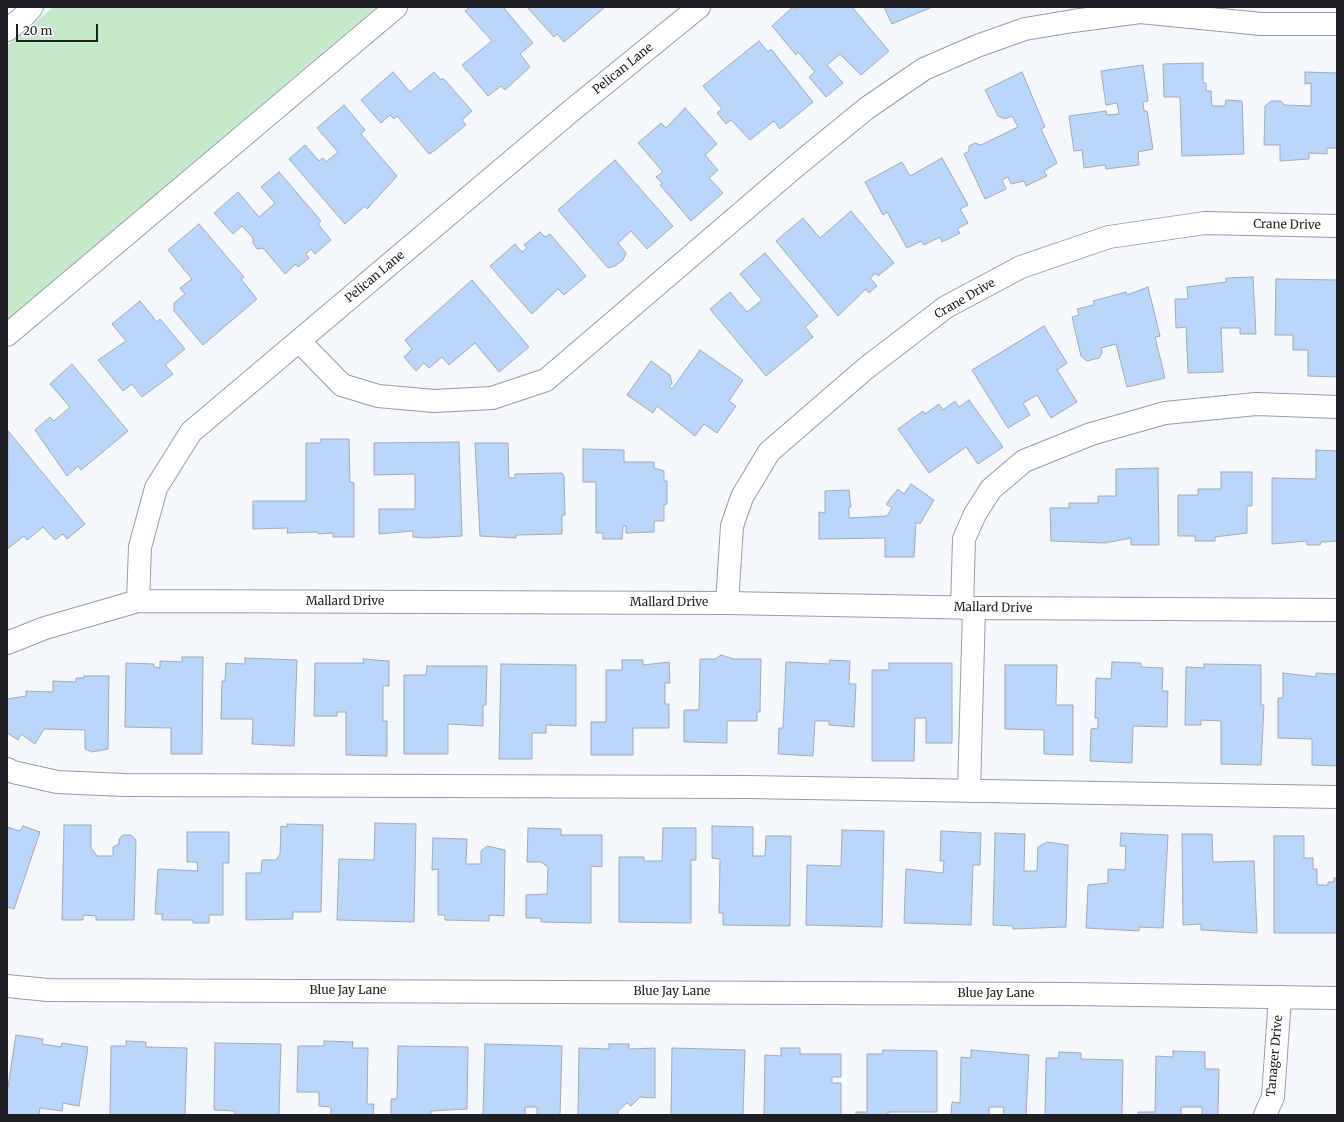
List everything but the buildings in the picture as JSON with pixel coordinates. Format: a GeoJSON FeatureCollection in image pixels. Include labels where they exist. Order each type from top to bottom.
{"type":"FeatureCollection","features":[{"type":"Feature","properties":{"kind":"street"},"geometry":{"type":"LineString","coordinates":[[7,30],[21,19],[32,7]]}},
{"type":"Feature","properties":{"kind":"street"},"geometry":{"type":"LineString","coordinates":[[7,335],[396,7]]}},
{"type":"Feature","properties":{"kind":"street","name":"Pelican Lane"},"geometry":{"type":"LineString","coordinates":[[138,601],[140,547],[156,488],[191,432],[571,112],[699,7]]}},
{"type":"Feature","properties":{"kind":"street"},"geometry":{"type":"LineString","coordinates":[[298,341],[342,385],[364,392],[378,396],[434,401],[492,398],[546,380],[796,166],[867,108],[924,69],[977,46],[1025,29],[1140,12],[1261,24],[1337,24]]}},
{"type":"Feature","properties":{"kind":"street","name":"Crane Drive"},"geometry":{"type":"LineString","coordinates":[[727,603],[732,526],[742,497],[769,452],[865,369],[946,308],[1021,267],[1109,237],[1205,223],[1337,226]]}},
{"type":"Feature","properties":{"kind":"street"},"geometry":{"type":"LineString","coordinates":[[969,791],[968,608],[964,538],[972,520],[991,489],[1024,462],[1091,434],[1165,413],[1256,404],[1337,408]]}},
{"type":"Feature","properties":{"kind":"street","name":"Mallard Drive"},"geometry":{"type":"LineString","coordinates":[[7,643],[45,628],[138,601],[727,603],[968,608],[1337,610]]}},
{"type":"Feature","properties":{"kind":"street"},"geometry":{"type":"LineString","coordinates":[[7,769],[12,772],[57,782],[124,785],[739,787],[1337,797]]}},
{"type":"Feature","properties":{"kind":"street","name":"Blue Jay Lane"},"geometry":{"type":"LineString","coordinates":[[7,986],[56,990],[1054,994],[1337,998]]}},
{"type":"Feature","properties":{"kind":"street","name":"Tanager Drive"},"geometry":{"type":"LineString","coordinates":[[1266,1115],[1273,1097],[1280,997]]}},
{"type":"Feature","properties":{"kind":"green space"},"geometry":{"type":"Polygon","coordinates":[[[53,7],[377,7],[7,320],[7,46],[53,7]]]}}]}
